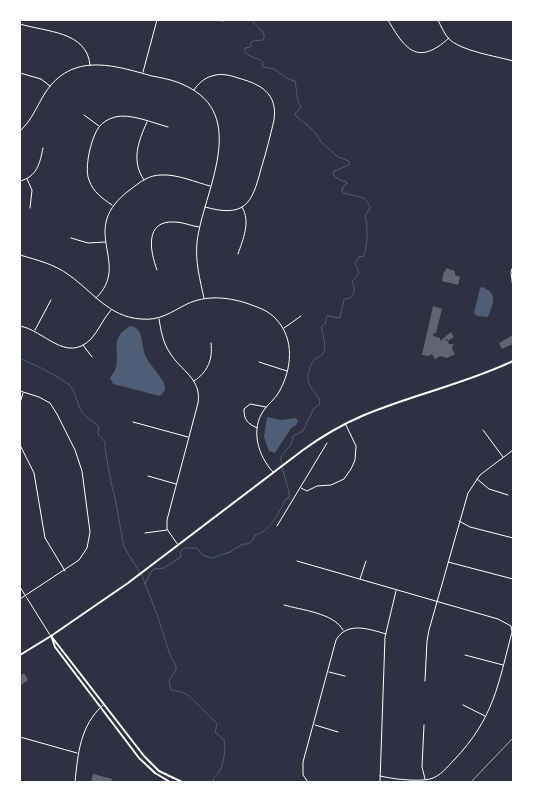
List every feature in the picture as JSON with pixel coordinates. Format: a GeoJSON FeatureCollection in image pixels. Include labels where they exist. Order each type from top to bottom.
{"type":"FeatureCollection","features":[{"type":"Feature","properties":{"kind":"main road"},"geometry":{"type":"LineString","coordinates":[[20,655],[51,636],[133,579],[317,440],[345,424],[372,412],[513,361]]}},
{"type":"Feature","properties":{"kind":"main road"},"geometry":{"type":"LineString","coordinates":[[51,636],[150,763],[163,773],[182,782]]}},
{"type":"Feature","properties":{"kind":"main road"},"geometry":{"type":"LineString","coordinates":[[51,636],[55,647],[139,758],[155,773],[170,782]]}},
{"type":"Feature","properties":{"kind":"street"},"geometry":{"type":"LineString","coordinates":[[143,73],[157,20]]}},
{"type":"Feature","properties":{"kind":"street"},"geometry":{"type":"LineString","coordinates":[[388,20],[404,46],[417,52],[429,52],[449,38]]}},
{"type":"Feature","properties":{"kind":"street"},"geometry":{"type":"LineString","coordinates":[[438,20],[449,38],[463,48],[513,61]]}},
{"type":"Feature","properties":{"kind":"street"},"geometry":{"type":"LineString","coordinates":[[20,24],[77,40],[86,49],[90,65]]}},
{"type":"Feature","properties":{"kind":"street"},"geometry":{"type":"LineString","coordinates":[[20,131],[29,122],[50,86],[70,72],[90,65],[111,65],[178,82],[194,90],[209,106],[220,130],[220,150],[200,228],[197,259],[204,299]]}},
{"type":"Feature","properties":{"kind":"street"},"geometry":{"type":"LineString","coordinates":[[20,73],[41,79],[50,86]]}},
{"type":"Feature","properties":{"kind":"street"},"geometry":{"type":"LineString","coordinates":[[194,90],[209,76],[226,75],[256,83],[265,90],[273,103],[275,111],[256,190],[250,201],[234,211],[225,212],[205,207]]}},
{"type":"Feature","properties":{"kind":"street"},"geometry":{"type":"LineString","coordinates":[[84,115],[99,126]]}},
{"type":"Feature","properties":{"kind":"street"},"geometry":{"type":"LineString","coordinates":[[113,205],[95,192],[88,176],[88,159],[99,126],[106,120],[118,116],[131,117],[168,127]]}},
{"type":"Feature","properties":{"kind":"street"},"geometry":{"type":"LineString","coordinates":[[144,180],[138,170],[136,158],[147,122]]}},
{"type":"Feature","properties":{"kind":"street"},"geometry":{"type":"LineString","coordinates":[[20,181],[27,179],[37,169],[43,148]]}},
{"type":"Feature","properties":{"kind":"street"},"geometry":{"type":"LineString","coordinates":[[96,299],[110,277],[110,263],[105,242],[106,223],[113,205],[120,197],[144,180],[163,174],[210,186]]}},
{"type":"Feature","properties":{"kind":"street"},"geometry":{"type":"LineString","coordinates":[[27,179],[32,190],[30,208]]}},
{"type":"Feature","properties":{"kind":"street"},"geometry":{"type":"LineString","coordinates":[[238,254],[246,223],[246,215],[242,207]]}},
{"type":"Feature","properties":{"kind":"street"},"geometry":{"type":"LineString","coordinates":[[157,270],[150,246],[155,230],[166,223],[174,222],[200,228]]}},
{"type":"Feature","properties":{"kind":"street"},"geometry":{"type":"LineString","coordinates":[[71,238],[92,243],[105,242]]}},
{"type":"Feature","properties":{"kind":"street"},"geometry":{"type":"LineString","coordinates":[[20,255],[62,270],[111,310],[135,318],[165,317],[188,304],[204,299],[223,298],[270,313],[284,328],[290,346],[287,371],[278,393],[262,414],[258,428],[257,439],[260,450],[265,463],[273,473]]}},
{"type":"Feature","properties":{"kind":"street"},"geometry":{"type":"LineString","coordinates":[[513,266],[513,288]]}},
{"type":"Feature","properties":{"kind":"street"},"geometry":{"type":"LineString","coordinates":[[35,330],[51,300]]}},
{"type":"Feature","properties":{"kind":"street"},"geometry":{"type":"LineString","coordinates":[[20,326],[35,330],[59,346],[72,347],[83,344],[94,335],[111,310]]}},
{"type":"Feature","properties":{"kind":"street"},"geometry":{"type":"LineString","coordinates":[[284,328],[301,316]]}},
{"type":"Feature","properties":{"kind":"street"},"geometry":{"type":"LineString","coordinates":[[159,318],[163,340],[169,352],[194,381],[199,398],[168,516],[167,530],[178,545]]}},
{"type":"Feature","properties":{"kind":"street"},"geometry":{"type":"LineString","coordinates":[[194,381],[209,366],[211,343]]}},
{"type":"Feature","properties":{"kind":"street"},"geometry":{"type":"LineString","coordinates":[[83,344],[92,357]]}},
{"type":"Feature","properties":{"kind":"street"},"geometry":{"type":"LineString","coordinates":[[259,362],[287,371]]}},
{"type":"Feature","properties":{"kind":"street"},"geometry":{"type":"LineString","coordinates":[[20,403],[21,392],[43,398],[50,403],[57,414],[80,462],[90,537],[87,548],[81,557],[65,571],[20,599]]}},
{"type":"Feature","properties":{"kind":"street"},"geometry":{"type":"LineString","coordinates":[[258,428],[245,420],[244,408],[250,404],[266,407]]}},
{"type":"Feature","properties":{"kind":"street"},"geometry":{"type":"LineString","coordinates":[[133,422],[189,438]]}},
{"type":"Feature","properties":{"kind":"street"},"geometry":{"type":"LineString","coordinates":[[300,488],[307,491],[317,486],[331,485],[344,479],[352,469],[356,446],[345,424]]}},
{"type":"Feature","properties":{"kind":"street"},"geometry":{"type":"LineString","coordinates":[[482,430],[503,458]]}},
{"type":"Feature","properties":{"kind":"street"},"geometry":{"type":"LineString","coordinates":[[277,526],[327,443]]}},
{"type":"Feature","properties":{"kind":"street"},"geometry":{"type":"LineString","coordinates":[[20,445],[34,473],[45,538],[65,571]]}},
{"type":"Feature","properties":{"kind":"street"},"geometry":{"type":"LineString","coordinates":[[425,682],[427,641],[436,602],[466,497],[477,479],[513,450]]}},
{"type":"Feature","properties":{"kind":"street"},"geometry":{"type":"LineString","coordinates":[[148,476],[177,484]]}},
{"type":"Feature","properties":{"kind":"street"},"geometry":{"type":"LineString","coordinates":[[477,479],[489,490],[508,496]]}},
{"type":"Feature","properties":{"kind":"street"},"geometry":{"type":"LineString","coordinates":[[459,521],[470,527],[513,538]]}},
{"type":"Feature","properties":{"kind":"street"},"geometry":{"type":"LineString","coordinates":[[145,533],[167,530]]}},
{"type":"Feature","properties":{"kind":"street"},"geometry":{"type":"LineString","coordinates":[[297,561],[498,619],[511,626],[512,632],[495,695],[487,716],[474,738],[444,771],[433,778],[425,780],[380,776]]}},
{"type":"Feature","properties":{"kind":"street"},"geometry":{"type":"LineString","coordinates":[[360,580],[366,561]]}},
{"type":"Feature","properties":{"kind":"street"},"geometry":{"type":"LineString","coordinates":[[448,562],[513,579]]}},
{"type":"Feature","properties":{"kind":"street"},"geometry":{"type":"LineString","coordinates":[[20,587],[51,636]]}},
{"type":"Feature","properties":{"kind":"street"},"geometry":{"type":"LineString","coordinates":[[380,782],[386,634],[396,591]]}},
{"type":"Feature","properties":{"kind":"street"},"geometry":{"type":"LineString","coordinates":[[284,605],[332,619],[339,624],[343,632]]}},
{"type":"Feature","properties":{"kind":"street"},"geometry":{"type":"LineString","coordinates":[[308,782],[303,775],[302,766],[338,636],[349,629],[358,628],[386,634]]}},
{"type":"Feature","properties":{"kind":"street"},"geometry":{"type":"LineString","coordinates":[[465,655],[503,665]]}},
{"type":"Feature","properties":{"kind":"street"},"geometry":{"type":"LineString","coordinates":[[328,672],[345,676]]}},
{"type":"Feature","properties":{"kind":"street"},"geometry":{"type":"LineString","coordinates":[[75,782],[78,753],[89,719],[104,704]]}},
{"type":"Feature","properties":{"kind":"street"},"geometry":{"type":"LineString","coordinates":[[463,705],[487,716]]}},
{"type":"Feature","properties":{"kind":"street"},"geometry":{"type":"LineString","coordinates":[[313,725],[338,732]]}},
{"type":"Feature","properties":{"kind":"street"},"geometry":{"type":"LineString","coordinates":[[424,725],[422,767],[425,780]]}},
{"type":"Feature","properties":{"kind":"street"},"geometry":{"type":"LineString","coordinates":[[20,737],[78,753]]}},
{"type":"Feature","properties":{"kind":"water"},"geometry":{"type":"Polygon","coordinates":[[[483,287],[493,296],[493,303],[488,317],[477,316],[474,313],[480,288],[483,287]]]}},
{"type":"Feature","properties":{"kind":"water"},"geometry":{"type":"Polygon","coordinates":[[[130,326],[138,329],[145,355],[165,386],[160,396],[113,384],[110,378],[116,367],[117,340],[130,326]]]}},
{"type":"Feature","properties":{"kind":"water"},"geometry":{"type":"Polygon","coordinates":[[[267,417],[281,420],[296,418],[298,421],[291,428],[275,453],[269,451],[264,437],[267,417]]]}},
{"type":"Feature","properties":{"kind":"building"},"geometry":{"type":"Polygon","coordinates":[[[446,268],[455,271],[455,275],[460,277],[458,285],[442,281],[446,268]]]}},
{"type":"Feature","properties":{"kind":"building"},"geometry":{"type":"Polygon","coordinates":[[[433,306],[442,309],[436,333],[433,336],[440,338],[440,341],[451,332],[454,337],[448,341],[449,344],[453,344],[452,349],[455,354],[447,358],[440,356],[435,359],[432,354],[429,356],[422,355],[433,306]]]}},
{"type":"Feature","properties":{"kind":"building"},"geometry":{"type":"Polygon","coordinates":[[[513,335],[513,344],[502,349],[499,343],[513,335]]]}},
{"type":"Feature","properties":{"kind":"building"},"geometry":{"type":"Polygon","coordinates":[[[24,673],[28,680],[20,686],[20,676],[24,673]]]}},
{"type":"Feature","properties":{"kind":"building"},"geometry":{"type":"Polygon","coordinates":[[[93,774],[112,779],[111,782],[91,782],[93,774]]]}},
{"type":"Feature","properties":{"kind":"waterway"},"geometry":{"type":"LineString","coordinates":[[145,584],[154,569],[164,568],[181,557],[180,552],[184,549],[197,548],[202,555],[212,558],[230,552],[243,544],[248,544],[255,535],[270,526],[286,499],[289,498],[281,456],[291,445],[293,436],[303,431],[314,408],[320,404],[318,397],[309,384],[308,374],[312,364],[316,358],[323,354],[325,348],[321,327],[325,324],[327,316],[340,318],[344,299],[348,299],[354,294],[352,282],[359,273],[355,263],[360,256],[363,257],[367,243],[365,216],[370,208],[363,198],[344,193],[342,191],[343,187],[347,183],[338,179],[333,174],[334,171],[349,165],[349,161],[338,157],[322,143],[314,131],[296,116],[295,114],[301,107],[298,101],[295,81],[274,69],[262,66],[263,62],[245,52],[245,48],[251,47],[251,42],[264,39],[262,31],[252,20]]}},
{"type":"Feature","properties":{"kind":"waterway"},"geometry":{"type":"LineString","coordinates":[[20,358],[49,372],[68,384],[73,390],[82,412],[99,427],[98,434],[105,442],[108,468],[124,547],[142,576],[170,655],[176,666],[176,670],[169,681],[171,690],[184,693],[197,703],[217,724],[215,732],[224,740],[225,748],[221,769],[214,777],[213,782]]}},
{"type":"Feature","properties":{"kind":"railway"},"geometry":{"type":"LineString","coordinates":[[471,782],[513,738]]}}]}
